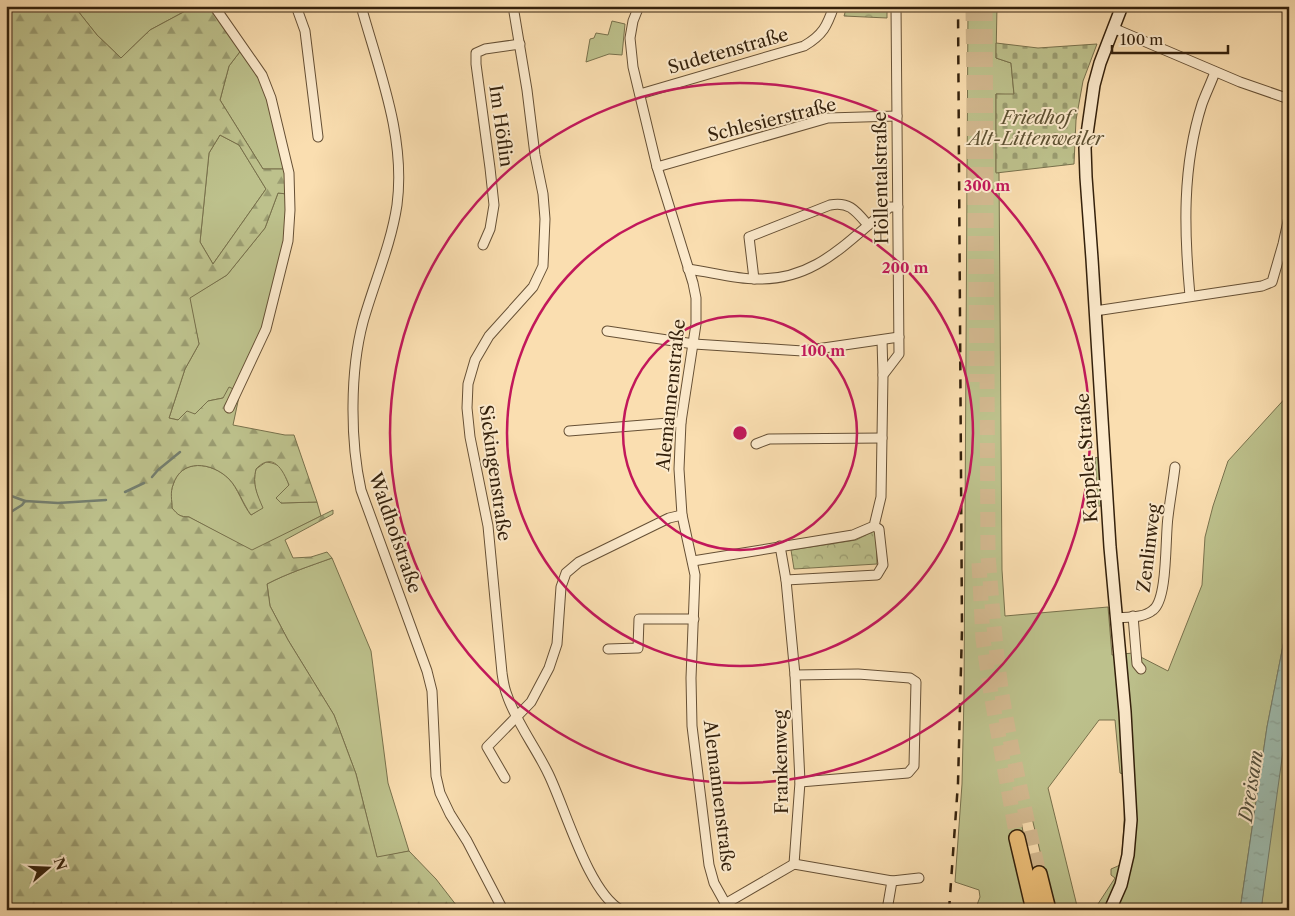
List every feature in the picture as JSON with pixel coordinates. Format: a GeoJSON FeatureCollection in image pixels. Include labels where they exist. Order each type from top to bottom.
{"type":"FeatureCollection","features":[{"type":"Feature","properties":{"kind":"highway"},"geometry":{"type":"LineString","coordinates":[[1017,838],[1034,910]]}},
{"type":"Feature","properties":{"kind":"highway"},"geometry":{"type":"LineString","coordinates":[[1039,874],[1048,910]]}},
{"type":"Feature","properties":{"kind":"street"},"geometry":{"type":"LineString","coordinates":[[214,6],[262,76],[271,98],[289,173],[290,210],[288,241],[266,329],[229,408]]}},
{"type":"Feature","properties":{"kind":"street"},"geometry":{"type":"LineString","coordinates":[[296,6],[305,30],[318,136]]}},
{"type":"Feature","properties":{"kind":"street","name":"Waldhofstraße"},"geometry":{"type":"LineString","coordinates":[[361,6],[392,120],[397,141],[399,164],[396,206],[391,231],[363,322],[353,372],[356,468],[361,490],[427,671],[432,690],[436,776],[440,793],[503,910]]}},
{"type":"Feature","properties":{"kind":"street","name":"Sickingenstraße"},"geometry":{"type":"LineString","coordinates":[[513,6],[535,155],[544,194],[543,266],[532,287],[489,336],[475,360],[468,384],[467,408],[470,437],[488,526],[502,673],[506,696],[549,774],[589,870],[600,888],[616,907],[621,910]]}},
{"type":"Feature","properties":{"kind":"street","name":"Alemannenstraße"},"geometry":{"type":"LineString","coordinates":[[639,6],[630,38],[633,67],[657,167],[696,298],[694,344],[681,422],[679,484],[682,515],[693,561],[696,584],[691,678],[693,736],[709,865],[714,883],[727,907]]}},
{"type":"Feature","properties":{"kind":"street","name":"Sudetenstraße"},"geometry":{"type":"LineString","coordinates":[[640,94],[804,46],[820,36],[825,29],[834,6]]}},
{"type":"Feature","properties":{"kind":"street","name":"Höllentalstraße"},"geometry":{"type":"LineString","coordinates":[[883,375],[898,354],[899,337],[896,6]]}},
{"type":"Feature","properties":{"kind":"street","name":"Kappler Straße"},"geometry":{"type":"LineString","coordinates":[[1110,910],[1120,885],[1128,855],[1131,820],[1085,148],[1094,85],[1122,6]]}},
{"type":"Feature","properties":{"kind":"street"},"geometry":{"type":"LineString","coordinates":[[1113,28],[1240,82],[1289,99]]}},
{"type":"Feature","properties":{"kind":"street","name":"Im Höflin"},"geometry":{"type":"LineString","coordinates":[[483,245],[490,229],[494,205],[476,53],[485,49],[520,44]]}},
{"type":"Feature","properties":{"kind":"street"},"geometry":{"type":"LineString","coordinates":[[1190,296],[1185,236],[1188,168],[1202,104],[1216,72]]}},
{"type":"Feature","properties":{"kind":"street","name":"Schlesierstraße"},"geometry":{"type":"LineString","coordinates":[[657,167],[828,118],[897,116]]}},
{"type":"Feature","properties":{"kind":"street"},"geometry":{"type":"LineString","coordinates":[[754,279],[749,237],[839,203],[848,205],[868,225]]}},
{"type":"Feature","properties":{"kind":"street"},"geometry":{"type":"LineString","coordinates":[[688,268],[754,279],[786,278],[811,269],[825,261],[890,207],[898,207]]}},
{"type":"Feature","properties":{"kind":"street"},"geometry":{"type":"LineString","coordinates":[[1095,311],[1262,286],[1272,282],[1289,217]]}},
{"type":"Feature","properties":{"kind":"street"},"geometry":{"type":"LineString","coordinates":[[606,331],[694,344],[803,351],[899,337]]}},
{"type":"Feature","properties":{"kind":"street"},"geometry":{"type":"LineString","coordinates":[[786,580],[877,575],[883,565],[876,527],[881,497],[882,340]]}},
{"type":"Feature","properties":{"kind":"street"},"geometry":{"type":"LineString","coordinates":[[569,430],[681,422]]}},
{"type":"Feature","properties":{"kind":"street"},"geometry":{"type":"LineString","coordinates":[[756,444],[770,439],[882,438]]}},
{"type":"Feature","properties":{"kind":"street","name":"Zenlinweg"},"geometry":{"type":"LineString","coordinates":[[1116,618],[1144,616],[1154,610],[1162,596],[1168,515],[1175,467]]}},
{"type":"Feature","properties":{"kind":"street"},"geometry":{"type":"LineString","coordinates":[[505,778],[487,747],[531,702],[549,668],[557,644],[561,587],[566,573],[580,562],[669,518],[682,515]]}},
{"type":"Feature","properties":{"kind":"street"},"geometry":{"type":"LineString","coordinates":[[693,561],[853,535],[876,527]]}},
{"type":"Feature","properties":{"kind":"street","name":"Frankenweg"},"geometry":{"type":"LineString","coordinates":[[780,546],[786,580],[795,675],[800,782],[794,864]]}},
{"type":"Feature","properties":{"kind":"street","name":"Zenlinweg"},"geometry":{"type":"LineString","coordinates":[[1133,616],[1138,664],[1141,669]]}},
{"type":"Feature","properties":{"kind":"street"},"geometry":{"type":"LineString","coordinates":[[608,649],[638,648],[639,619],[694,619]]}},
{"type":"Feature","properties":{"kind":"street"},"geometry":{"type":"LineString","coordinates":[[795,675],[858,674],[910,678],[916,682],[914,766],[908,773],[800,782]]}},
{"type":"Feature","properties":{"kind":"street"},"geometry":{"type":"LineString","coordinates":[[727,907],[794,864],[892,881],[919,878]]}},
{"type":"Feature","properties":{"kind":"street"},"geometry":{"type":"LineString","coordinates":[[887,910],[892,881]]}},
{"type":"Feature","properties":{"kind":"green space"},"geometry":{"type":"Polygon","coordinates":[[[6,6],[74,6],[97,35],[121,58],[150,30],[191,8],[210,6],[242,49],[229,66],[220,100],[263,169],[285,169],[287,194],[278,193],[265,228],[227,275],[190,298],[199,344],[185,369],[169,418],[178,420],[187,411],[195,414],[208,401],[223,398],[229,387],[240,392],[233,425],[294,435],[317,502],[281,503],[276,498],[289,485],[277,465],[267,462],[256,469],[255,474],[256,489],[263,508],[251,515],[229,479],[222,473],[206,466],[190,467],[183,470],[177,476],[172,491],[172,508],[179,515],[189,517],[252,550],[333,510],[333,514],[285,540],[293,558],[311,557],[327,552],[332,558],[267,584],[270,606],[288,640],[334,715],[356,774],[377,857],[409,851],[436,879],[460,910],[6,910],[6,6]],[[220,135],[209,153],[200,242],[213,264],[266,189],[239,145],[220,135]]]}},
{"type":"Feature","properties":{"kind":"green space"},"geometry":{"type":"Polygon","coordinates":[[[74,6],[201,6],[191,8],[150,30],[121,58],[97,35],[74,6]]]}},
{"type":"Feature","properties":{"kind":"green space"},"geometry":{"type":"Polygon","coordinates":[[[847,6],[887,6],[887,18],[844,16],[847,6]]]}},
{"type":"Feature","properties":{"kind":"green space"},"geometry":{"type":"Polygon","coordinates":[[[968,6],[997,6],[996,58],[1011,63],[1014,95],[996,94],[996,172],[999,173],[1002,570],[1005,616],[1108,607],[1112,655],[1133,653],[1168,671],[1202,585],[1205,537],[1228,461],[1289,394],[1289,615],[1267,727],[1240,910],[1094,910],[1115,878],[1111,875],[1111,869],[1121,863],[1124,796],[1123,774],[1120,773],[1115,720],[1099,720],[1048,788],[1078,910],[1057,910],[1045,872],[1032,818],[1021,821],[1024,837],[1029,910],[975,910],[980,897],[979,890],[955,882],[962,784],[964,696],[968,6]]]}},
{"type":"Feature","properties":{"kind":"green space"},"geometry":{"type":"Polygon","coordinates":[[[612,21],[625,24],[622,55],[609,54],[586,62],[590,39],[594,38],[596,33],[608,35],[612,21]]]}},
{"type":"Feature","properties":{"kind":"green space","name":"Friedhof Alt-Littenweiler"},"geometry":{"type":"Polygon","coordinates":[[[996,43],[1038,48],[1097,44],[1083,81],[1076,120],[1074,164],[996,173],[996,94],[1014,94],[1011,63],[996,58],[996,43]]]}},
{"type":"Feature","properties":{"kind":"green space"},"geometry":{"type":"Polygon","coordinates":[[[242,49],[258,75],[267,95],[285,169],[263,169],[220,100],[229,66],[242,49]]]}},
{"type":"Feature","properties":{"kind":"green space"},"geometry":{"type":"Polygon","coordinates":[[[220,135],[239,145],[266,189],[213,264],[200,242],[209,153],[220,135]]]}},
{"type":"Feature","properties":{"kind":"green space"},"geometry":{"type":"Polygon","coordinates":[[[278,193],[287,194],[283,250],[264,331],[235,388],[223,398],[208,401],[195,414],[178,420],[169,418],[185,369],[199,344],[189,298],[227,275],[265,228],[278,193]]]}},
{"type":"Feature","properties":{"kind":"green space"},"geometry":{"type":"Polygon","coordinates":[[[1098,457],[1101,506],[1098,506],[1095,458],[1098,457]]]}},
{"type":"Feature","properties":{"kind":"green space"},"geometry":{"type":"Polygon","coordinates":[[[266,462],[276,464],[282,469],[289,485],[276,498],[281,503],[317,502],[321,516],[252,551],[189,517],[179,515],[172,508],[172,491],[177,476],[183,470],[190,467],[206,466],[222,473],[229,479],[251,515],[262,508],[256,489],[255,474],[256,469],[266,462]]]}},
{"type":"Feature","properties":{"kind":"green space"},"geometry":{"type":"Polygon","coordinates":[[[874,531],[876,535],[877,564],[794,569],[791,550],[856,540],[874,531]]]}},
{"type":"Feature","properties":{"kind":"green space"},"geometry":{"type":"Polygon","coordinates":[[[332,558],[371,651],[388,783],[409,851],[377,858],[356,774],[334,715],[288,640],[270,606],[267,584],[332,558]]]}},
{"type":"Feature","properties":{"kind":"green space"},"geometry":{"type":"Polygon","coordinates":[[[1289,708],[1289,910],[1261,910],[1274,809],[1289,708]]]}},
{"type":"Feature","properties":{"kind":"water","name":"Dreisam"},"geometry":{"type":"Polygon","coordinates":[[[1289,615],[1289,708],[1261,910],[1240,910],[1267,727],[1289,615]]]}},
{"type":"Feature","properties":{"kind":"waterway"},"geometry":{"type":"LineString","coordinates":[[152,477],[180,452]]}},
{"type":"Feature","properties":{"kind":"waterway"},"geometry":{"type":"LineString","coordinates":[[125,492],[144,483]]}},
{"type":"Feature","properties":{"kind":"waterway"},"geometry":{"type":"LineString","coordinates":[[6,494],[25,501]]}},
{"type":"Feature","properties":{"kind":"waterway"},"geometry":{"type":"LineString","coordinates":[[6,515],[25,501],[58,503],[106,500]]}},
{"type":"Feature","properties":{"kind":"tunnel"},"geometry":{"type":"LineString","coordinates":[[973,6],[977,382]]}},
{"type":"Feature","properties":{"kind":"tunnel"},"geometry":{"type":"LineString","coordinates":[[985,6],[988,555],[1002,695],[1039,874]]}},
{"type":"Feature","properties":{"kind":"tunnel"},"geometry":{"type":"LineString","coordinates":[[979,563],[983,639],[1017,838]]}},
{"type":"Feature","properties":{"kind":"railway"},"geometry":{"type":"LineString","coordinates":[[949,910],[958,783],[962,629],[958,6]]}}]}
